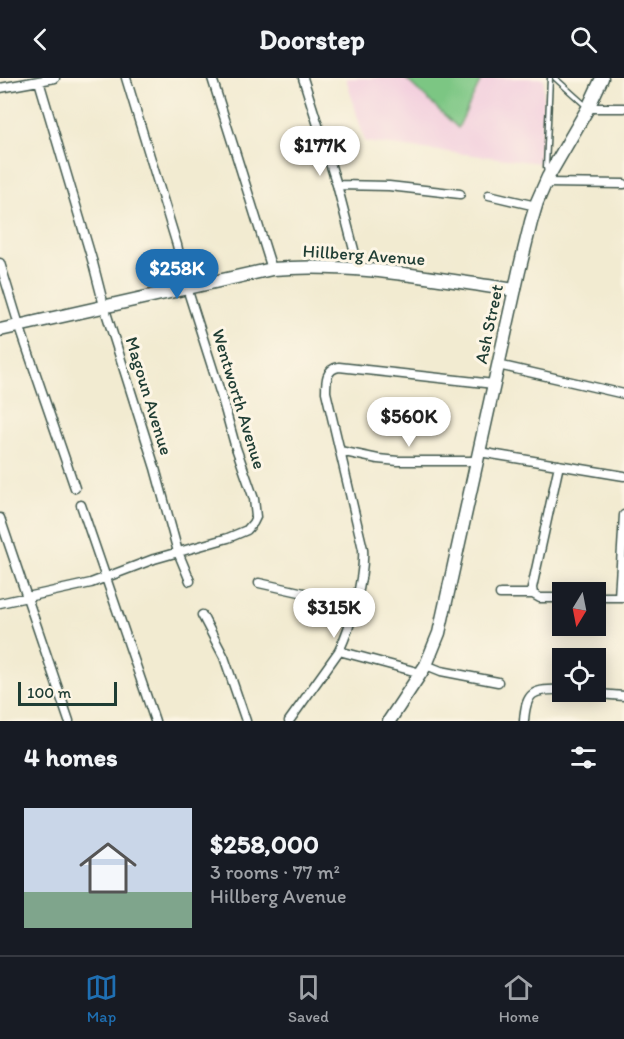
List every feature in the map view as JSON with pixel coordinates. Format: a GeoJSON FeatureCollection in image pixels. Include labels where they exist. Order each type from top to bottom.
{"type":"FeatureCollection","features":[{"type":"Feature","properties":{"kind":"street"},"geometry":{"type":"LineString","coordinates":[[0,88],[55,78]]}},
{"type":"Feature","properties":{"kind":"street","name":"Wentworth Avenue"},"geometry":{"type":"LineString","coordinates":[[126,78],[177,245],[187,288],[254,499],[256,514],[254,523],[247,530],[228,538],[178,552]]}},
{"type":"Feature","properties":{"kind":"street"},"geometry":{"type":"LineString","coordinates":[[212,78],[272,269]]}},
{"type":"Feature","properties":{"kind":"street"},"geometry":{"type":"LineString","coordinates":[[303,78],[337,185],[359,269]]}},
{"type":"Feature","properties":{"kind":"street","name":"Ash Street"},"geometry":{"type":"LineString","coordinates":[[389,721],[424,669],[434,648],[441,624],[526,241],[536,206],[546,180],[588,108],[602,78]]}},
{"type":"Feature","properties":{"kind":"street","name":"Magoun Avenue"},"geometry":{"type":"LineString","coordinates":[[39,81],[178,552],[190,582]]}},
{"type":"Feature","properties":{"kind":"street"},"geometry":{"type":"LineString","coordinates":[[588,108],[624,108]]}},
{"type":"Feature","properties":{"kind":"street"},"geometry":{"type":"LineString","coordinates":[[546,180],[624,184]]}},
{"type":"Feature","properties":{"kind":"street"},"geometry":{"type":"LineString","coordinates":[[337,185],[389,186],[460,194]]}},
{"type":"Feature","properties":{"kind":"street"},"geometry":{"type":"LineString","coordinates":[[489,195],[536,206]]}},
{"type":"Feature","properties":{"kind":"street"},"geometry":{"type":"LineString","coordinates":[[0,263],[19,326],[75,488]]}},
{"type":"Feature","properties":{"kind":"street","name":"Hillberg Avenue"},"geometry":{"type":"LineString","coordinates":[[0,330],[272,269],[309,267],[359,269],[515,290]]}},
{"type":"Feature","properties":{"kind":"street"},"geometry":{"type":"LineString","coordinates":[[498,365],[624,394]]}},
{"type":"Feature","properties":{"kind":"street"},"geometry":{"type":"LineString","coordinates":[[289,721],[339,651],[348,627],[363,562],[363,549],[326,393],[329,374],[335,367],[339,367],[494,384]]}},
{"type":"Feature","properties":{"kind":"street"},"geometry":{"type":"LineString","coordinates":[[340,452],[398,461],[478,457],[559,465],[624,476]]}},
{"type":"Feature","properties":{"kind":"street"},"geometry":{"type":"LineString","coordinates":[[533,594],[532,588],[559,465]]}},
{"type":"Feature","properties":{"kind":"street"},"geometry":{"type":"LineString","coordinates":[[81,505],[155,721]]}},
{"type":"Feature","properties":{"kind":"street"},"geometry":{"type":"LineString","coordinates":[[621,597],[624,515]]}},
{"type":"Feature","properties":{"kind":"street"},"geometry":{"type":"LineString","coordinates":[[0,518],[69,721]]}},
{"type":"Feature","properties":{"kind":"street"},"geometry":{"type":"LineString","coordinates":[[0,603],[91,583],[142,562],[178,552]]}},
{"type":"Feature","properties":{"kind":"street"},"geometry":{"type":"LineString","coordinates":[[259,583],[354,604]]}},
{"type":"Feature","properties":{"kind":"street"},"geometry":{"type":"LineString","coordinates":[[500,594],[533,594],[540,598],[552,598]]}},
{"type":"Feature","properties":{"kind":"street"},"geometry":{"type":"LineString","coordinates":[[202,615],[224,657],[246,721]]}},
{"type":"Feature","properties":{"kind":"street"},"geometry":{"type":"LineString","coordinates":[[339,651],[498,682]]}},
{"type":"Feature","properties":{"kind":"street"},"geometry":{"type":"LineString","coordinates":[[524,721],[524,709],[532,694],[552,690]]}},
{"type":"Feature","properties":{"kind":"street"},"geometry":{"type":"LineString","coordinates":[[606,695],[624,696]]}},
{"type":"Feature","properties":{"kind":"lane"},"geometry":{"type":"LineString","coordinates":[[546,180],[549,78]]}},
{"type":"Feature","properties":{"kind":"lane"},"geometry":{"type":"LineString","coordinates":[[555,78],[588,108]]}},
{"type":"Feature","properties":{"kind":"shaded area"},"geometry":{"type":"Polygon","coordinates":[[[346,78],[544,78],[540,163],[365,142],[346,78]]]}},
{"type":"Feature","properties":{"kind":"green space"},"geometry":{"type":"Polygon","coordinates":[[[405,78],[482,78],[458,128],[405,78]]]}}]}
